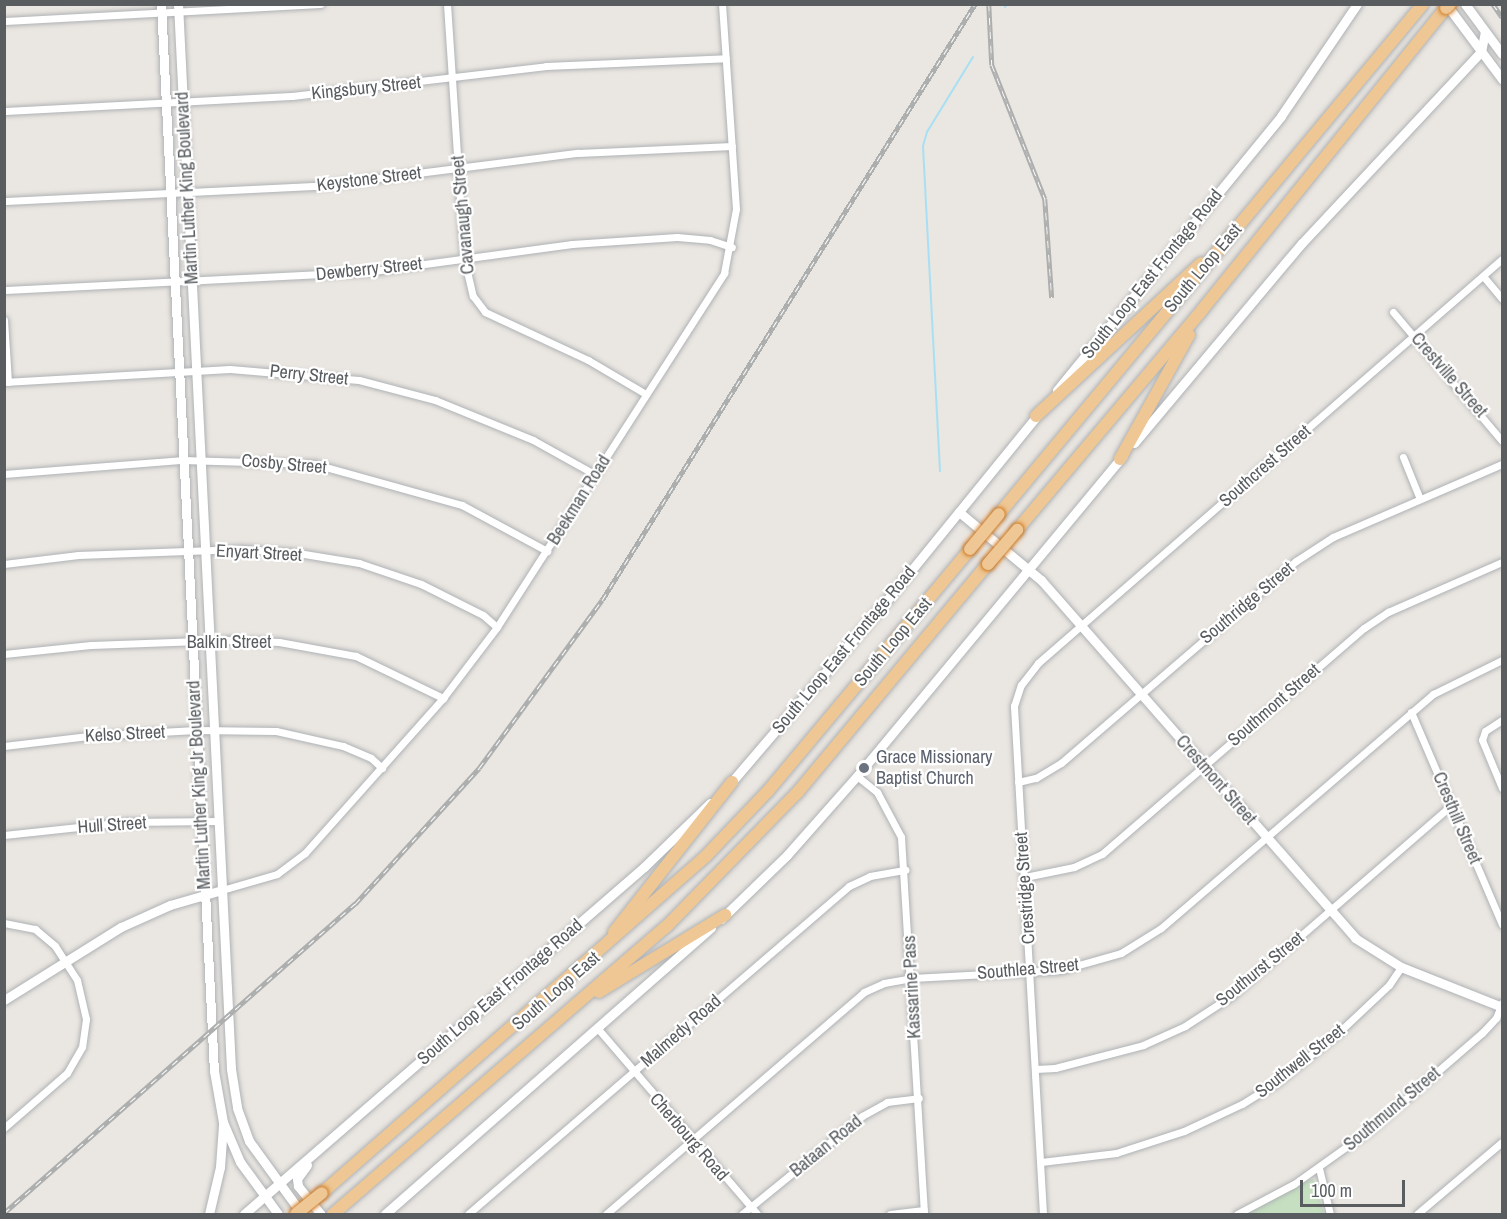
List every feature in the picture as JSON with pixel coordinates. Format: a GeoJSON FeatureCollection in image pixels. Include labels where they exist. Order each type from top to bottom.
{"type":"FeatureCollection","features":[{"type":"Feature","properties":{"kind":"highway","name":"South Loop East"},"geometry":{"type":"LineString","coordinates":[[335,1212],[667,926],[760,832],[1202,310],[1448,5]]}},
{"type":"Feature","properties":{"kind":"highway","name":"South Loop East"},"geometry":{"type":"LineString","coordinates":[[297,1215],[582,969],[706,856],[768,791],[1419,8]]}},
{"type":"Feature","properties":{"kind":"highway"},"geometry":{"type":"LineString","coordinates":[[1036,416],[1185,275],[1217,252]]}},
{"type":"Feature","properties":{"kind":"highway"},"geometry":{"type":"LineString","coordinates":[[1120,459],[1202,310]]}},
{"type":"Feature","properties":{"kind":"highway"},"geometry":{"type":"LineString","coordinates":[[582,969],[654,886],[732,782]]}},
{"type":"Feature","properties":{"kind":"highway"},"geometry":{"type":"LineString","coordinates":[[567,1012],[724,915]]}},
{"type":"Feature","properties":{"kind":"main road","name":"South Loop East Frontage Road"},"geometry":{"type":"LineString","coordinates":[[244,1215],[644,867],[732,782],[959,512],[1281,116],[1357,4]]}},
{"type":"Feature","properties":{"kind":"main road"},"geometry":{"type":"LineString","coordinates":[[1465,4],[1503,54]]}},
{"type":"Feature","properties":{"kind":"main road"},"geometry":{"type":"LineString","coordinates":[[1448,5],[1503,79]]}},
{"type":"Feature","properties":{"kind":"main road","name":"Martin Luther King Boulevard"},"geometry":{"type":"LineString","coordinates":[[179,8],[197,371]]}},
{"type":"Feature","properties":{"kind":"main road","name":"Martin Luther King Boulevard"},"geometry":{"type":"LineString","coordinates":[[161,9],[178,339]]}},
{"type":"Feature","properties":{"kind":"main road"},"geometry":{"type":"LineString","coordinates":[[385,1215],[599,1030],[787,855],[856,776],[1302,243],[1481,52],[1485,32]]}},
{"type":"Feature","properties":{"kind":"main road","name":"Martin Luther King Jr Boulevard"},"geometry":{"type":"LineString","coordinates":[[178,339],[214,1071],[223,1122],[240,1162],[278,1215]]}},
{"type":"Feature","properties":{"kind":"main road","name":"Martin Luther King Jr Boulevard"},"geometry":{"type":"LineString","coordinates":[[197,371],[231,1069],[237,1108],[249,1141],[278,1185],[302,1215]]}},
{"type":"Feature","properties":{"kind":"main road","name":"Crestmont Street"},"geometry":{"type":"LineString","coordinates":[[959,512],[1030,569],[1082,625],[1354,938],[1401,967],[1502,1005]]}},
{"type":"Feature","properties":{"kind":"main road"},"geometry":{"type":"LineString","coordinates":[[4,1000],[121,927],[222,890]]}},
{"type":"Feature","properties":{"kind":"main road"},"geometry":{"type":"LineString","coordinates":[[210,1011],[228,1010]]}},
{"type":"Feature","properties":{"kind":"main road"},"geometry":{"type":"LineString","coordinates":[[214,1071],[231,1069]]}},
{"type":"Feature","properties":{"kind":"main road"},"geometry":{"type":"LineString","coordinates":[[321,1215],[301,1191],[297,1179],[357,1116]]}},
{"type":"Feature","properties":{"kind":"main road"},"geometry":{"type":"LineString","coordinates":[[209,1215],[220,1167],[223,1122]]}},
{"type":"Feature","properties":{"kind":"street"},"geometry":{"type":"LineString","coordinates":[[4,21],[179,8],[321,4]]}},
{"type":"Feature","properties":{"kind":"street","name":"Cavanaugh Street"},"geometry":{"type":"LineString","coordinates":[[447,4],[464,258],[473,296],[485,312],[588,360],[646,394]]}},
{"type":"Feature","properties":{"kind":"street","name":"Beekman Road"},"geometry":{"type":"LineString","coordinates":[[222,890],[277,874],[305,853],[442,698],[497,627],[724,273],[732,247],[736,209],[722,4]]}},
{"type":"Feature","properties":{"kind":"street","name":"Kingsbury Street"},"geometry":{"type":"LineString","coordinates":[[4,111],[165,102],[184,103],[380,88],[610,62],[726,58]]}},
{"type":"Feature","properties":{"kind":"street","name":"Keystone Street"},"geometry":{"type":"LineString","coordinates":[[4,201],[170,190],[315,186],[578,153],[732,146]]}},
{"type":"Feature","properties":{"kind":"street","name":"Dewberry Street"},"geometry":{"type":"LineString","coordinates":[[4,290],[373,271],[464,258],[677,237],[710,240],[732,247]]}},
{"type":"Feature","properties":{"kind":"street","name":"Southcrest Street"},"geometry":{"type":"LineString","coordinates":[[1030,674],[1082,625],[1503,259]]}},
{"type":"Feature","properties":{"kind":"street"},"geometry":{"type":"LineString","coordinates":[[1483,276],[1503,299]]}},
{"type":"Feature","properties":{"kind":"street","name":"Crestville Street"},"geometry":{"type":"LineString","coordinates":[[1393,312],[1503,441]]}},
{"type":"Feature","properties":{"kind":"street"},"geometry":{"type":"LineString","coordinates":[[4,320],[6,382]]}},
{"type":"Feature","properties":{"kind":"street","name":"Perry Street"},"geometry":{"type":"LineString","coordinates":[[6,382],[197,371],[294,372],[359,380],[435,399],[533,440],[594,474]]}},
{"type":"Feature","properties":{"kind":"street"},"geometry":{"type":"LineString","coordinates":[[1403,457],[1420,499]]}},
{"type":"Feature","properties":{"kind":"street","name":"Cosby Street"},"geometry":{"type":"LineString","coordinates":[[4,474],[183,460],[315,464],[402,485],[462,504],[547,551]]}},
{"type":"Feature","properties":{"kind":"street","name":"Southridge Street"},"geometry":{"type":"LineString","coordinates":[[1018,782],[1036,778],[1061,764],[1140,693],[1296,561],[1333,537],[1503,464]]}},
{"type":"Feature","properties":{"kind":"street","name":"Enyart Street"},"geometry":{"type":"LineString","coordinates":[[4,564],[78,555],[205,550],[298,553],[359,563],[421,584],[483,615],[497,627]]}},
{"type":"Feature","properties":{"kind":"street","name":"Southmont Street"},"geometry":{"type":"LineString","coordinates":[[1025,877],[1074,867],[1102,854],[1364,628],[1388,612],[1503,562]]}},
{"type":"Feature","properties":{"kind":"street","name":"Balkin Street"},"geometry":{"type":"LineString","coordinates":[[4,654],[193,641],[279,642],[356,656],[442,698]]}},
{"type":"Feature","properties":{"kind":"street","name":"Southlea Street"},"geometry":{"type":"LineString","coordinates":[[606,1215],[864,992],[884,983],[912,978],[1030,972],[1097,961],[1144,940],[1267,838],[1412,712],[1456,680],[1503,660]]}},
{"type":"Feature","properties":{"kind":"street","name":"Crestridge Street"},"geometry":{"type":"LineString","coordinates":[[1030,674],[1021,685],[1014,706],[1043,1215]]}},
{"type":"Feature","properties":{"kind":"street","name":"Cresthill Street"},"geometry":{"type":"LineString","coordinates":[[1412,712],[1450,806],[1503,924]]}},
{"type":"Feature","properties":{"kind":"street"},"geometry":{"type":"LineString","coordinates":[[1503,720],[1492,724],[1482,740],[1503,788]]}},
{"type":"Feature","properties":{"kind":"street","name":"Kelso Street"},"geometry":{"type":"LineString","coordinates":[[4,746],[88,735],[196,729],[276,731],[343,746],[371,758],[382,768]]}},
{"type":"Feature","properties":{"kind":"street","name":"Kassarine Pass"},"geometry":{"type":"LineString","coordinates":[[856,776],[878,792],[901,837],[912,978],[924,1212]]}},
{"type":"Feature","properties":{"kind":"street","name":"Southurst Street"},"geometry":{"type":"LineString","coordinates":[[1036,1069],[1108,1055],[1143,1045],[1185,1026],[1231,996],[1450,806]]}},
{"type":"Feature","properties":{"kind":"street","name":"Hull Street"},"geometry":{"type":"LineString","coordinates":[[4,835],[125,822],[219,821]]}},
{"type":"Feature","properties":{"kind":"street","name":"Malmedy Road"},"geometry":{"type":"LineString","coordinates":[[468,1215],[849,886],[870,876],[905,870]]}},
{"type":"Feature","properties":{"kind":"street"},"geometry":{"type":"LineString","coordinates":[[4,923],[35,929],[66,960],[86,1006],[82,1047],[67,1073],[4,1128]]}},
{"type":"Feature","properties":{"kind":"street","name":"Southwell Street"},"geometry":{"type":"LineString","coordinates":[[1041,1162],[1116,1152],[1184,1131],[1242,1104],[1330,1039],[1389,986],[1401,967]]}},
{"type":"Feature","properties":{"kind":"street","name":"Southmund Street"},"geometry":{"type":"LineString","coordinates":[[1237,1215],[1319,1168],[1371,1129],[1482,1033],[1496,1018],[1502,1005]]}},
{"type":"Feature","properties":{"kind":"street","name":"Cherbourg Road"},"geometry":{"type":"LineString","coordinates":[[599,1030],[691,1141],[757,1215]]}},
{"type":"Feature","properties":{"kind":"street","name":"Bataan Road"},"geometry":{"type":"LineString","coordinates":[[742,1215],[862,1116],[887,1102],[919,1098]]}},
{"type":"Feature","properties":{"kind":"street"},"geometry":{"type":"LineString","coordinates":[[1417,1215],[1503,1142]]}},
{"type":"Feature","properties":{"kind":"street"},"geometry":{"type":"LineString","coordinates":[[1319,1168],[1330,1215]]}},
{"type":"Feature","properties":{"kind":"street"},"geometry":{"type":"LineString","coordinates":[[890,1215],[924,1212]]}},
{"type":"Feature","properties":{"kind":"green space"},"geometry":{"type":"Polygon","coordinates":[[[1314,1179],[1324,1214],[1246,1214],[1309,1180],[1314,1179]]]}},
{"type":"Feature","properties":{"kind":"waterway"},"geometry":{"type":"LineString","coordinates":[[940,471],[923,146],[927,132],[973,57]]}},
{"type":"Feature","properties":{"kind":"railway"},"geometry":{"type":"LineString","coordinates":[[4,1213],[355,904],[479,768],[602,600],[975,4]]}},
{"type":"Feature","properties":{"kind":"railway"},"geometry":{"type":"LineString","coordinates":[[989,4],[992,65],[1045,199],[1052,298]]}},
{"type":"Feature","properties":{"kind":"railway"},"geometry":{"type":"LineString","coordinates":[[1493,4],[1502,17]]}},
{"type":"Feature","properties":{"kind":"place","name":"Grace Missionary Baptist Church"},"geometry":{"type":"Point","coordinates":[864,768]}}]}
